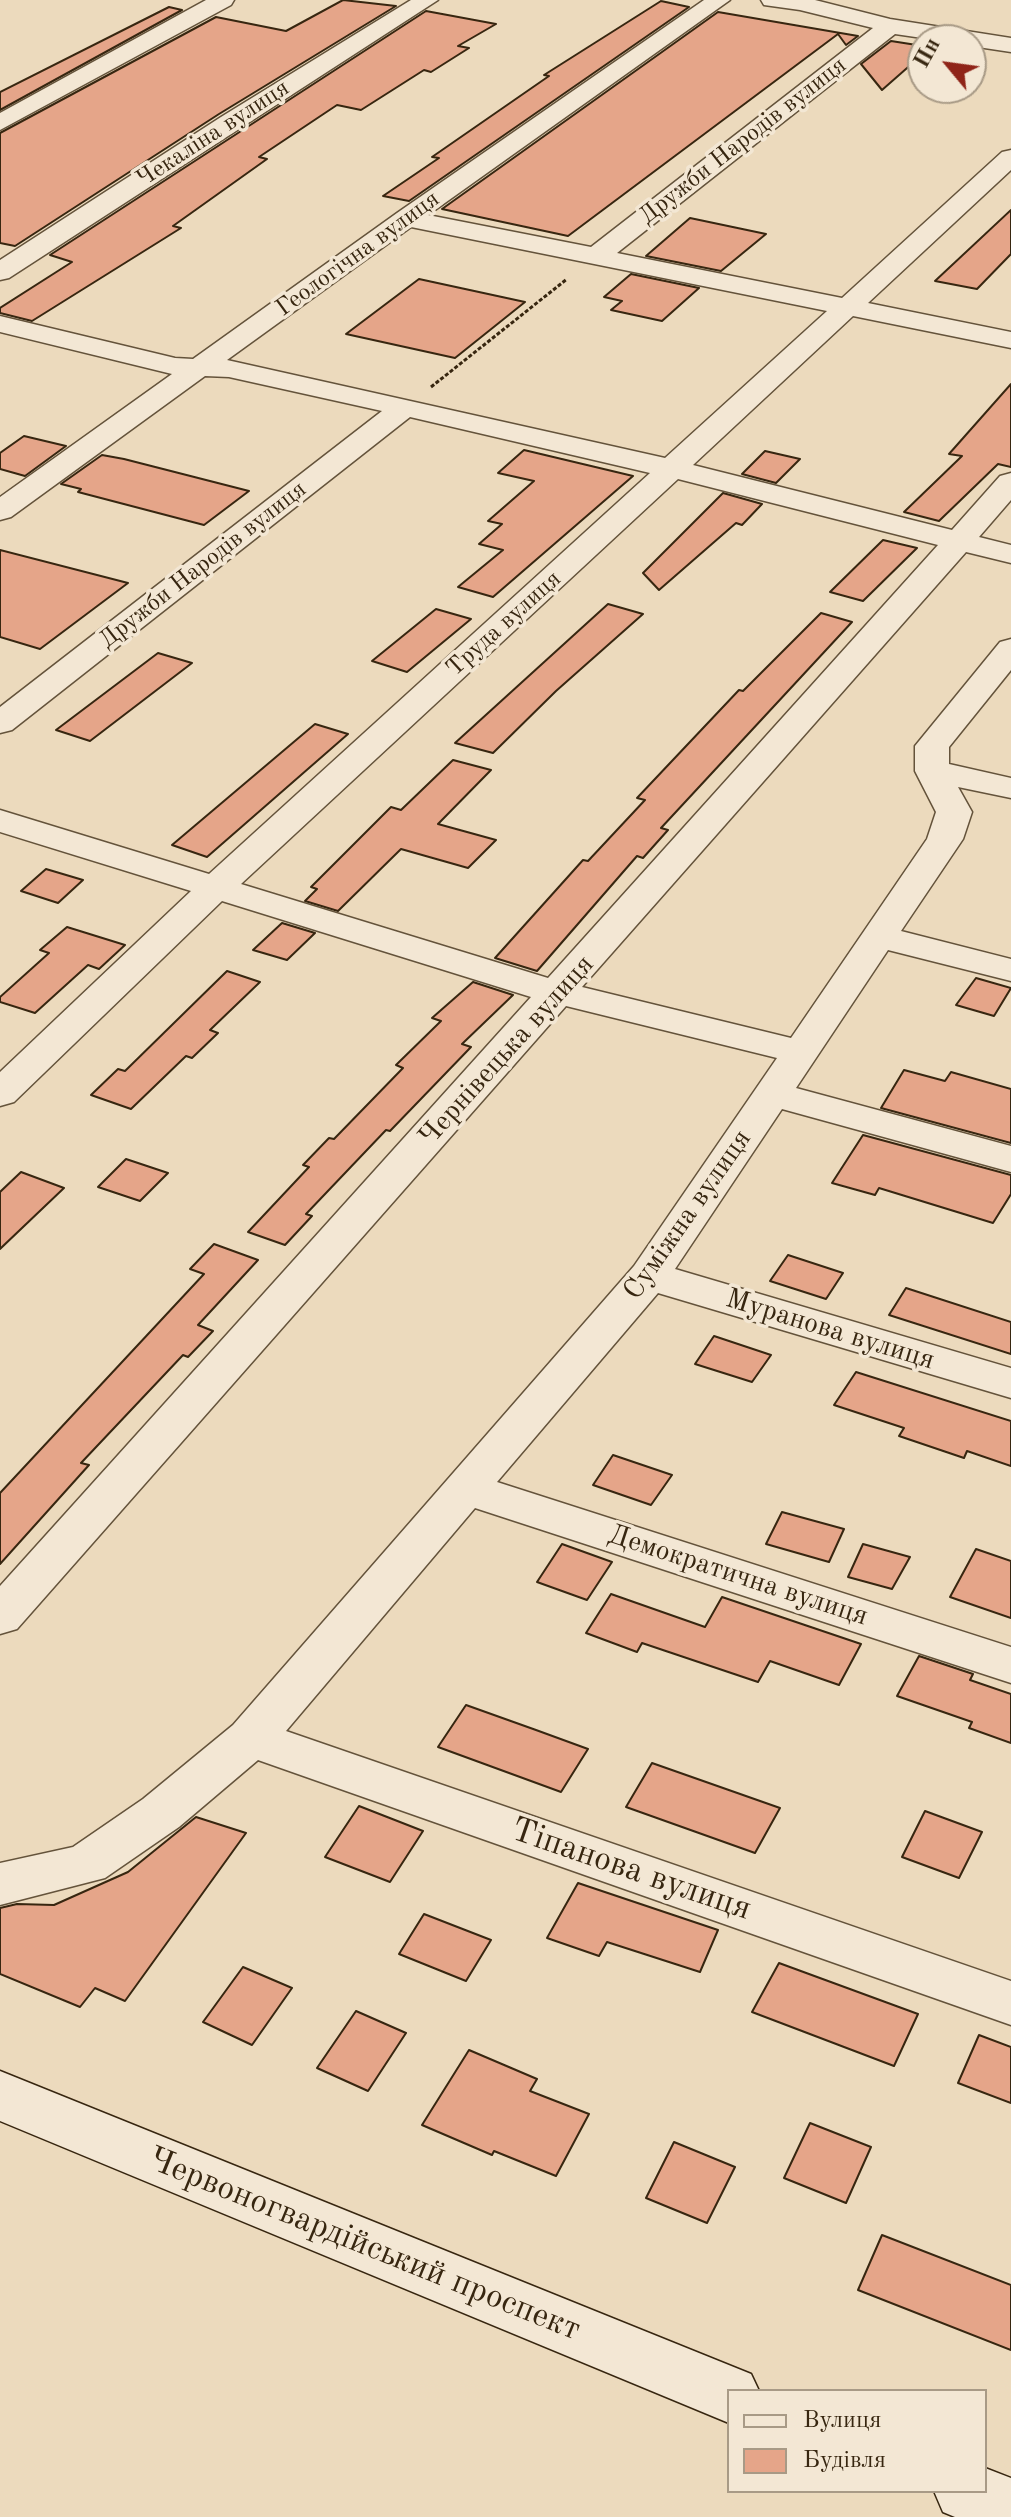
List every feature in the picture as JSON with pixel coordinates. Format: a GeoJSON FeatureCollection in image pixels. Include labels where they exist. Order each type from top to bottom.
{"type":"FeatureCollection","features":[{"type":"Feature","properties":{"kind":"main road","name":"Червоногвардійський проспект"},"geometry":{"type":"LineString","coordinates":[[0,2095],[727,2393]]}},
{"type":"Feature","properties":{"kind":"main road"},"geometry":{"type":"LineString","coordinates":[[971,2493],[1011,2509]]}},
{"type":"Feature","properties":{"kind":"street"},"geometry":{"type":"LineString","coordinates":[[0,123],[223,0]]}},
{"type":"Feature","properties":{"kind":"street","name":"Чекаліна вулиця"},"geometry":{"type":"LineString","coordinates":[[0,272],[230,122],[427,0]]}},
{"type":"Feature","properties":{"kind":"street","name":"Геологічна вулиця"},"geometry":{"type":"LineString","coordinates":[[0,511],[406,218],[719,0]]}},
{"type":"Feature","properties":{"kind":"street"},"geometry":{"type":"LineString","coordinates":[[772,0],[800,3],[890,26],[1011,45]]}},
{"type":"Feature","properties":{"kind":"street","name":"Дружби Народів вулиця"},"geometry":{"type":"LineString","coordinates":[[596,256],[890,26]]}},
{"type":"Feature","properties":{"kind":"street","name":"Труда вулиця"},"geometry":{"type":"LineString","coordinates":[[0,1094],[216,887],[673,469],[845,306],[1011,157]]}},
{"type":"Feature","properties":{"kind":"street"},"geometry":{"type":"LineString","coordinates":[[406,218],[1011,340]]}},
{"type":"Feature","properties":{"kind":"street"},"geometry":{"type":"LineString","coordinates":[[0,324],[175,366],[229,369],[405,407],[673,469],[1011,554]]}},
{"type":"Feature","properties":{"kind":"street","name":"Дружби Народів вулиця"},"geometry":{"type":"LineString","coordinates":[[0,723],[405,407]]}},
{"type":"Feature","properties":{"kind":"street","name":"Чернівецька вулиця"},"geometry":{"type":"LineString","coordinates":[[0,1617],[1011,482]]}},
{"type":"Feature","properties":{"kind":"street"},"geometry":{"type":"LineString","coordinates":[[1011,649],[932,746],[932,771],[1011,788]]}},
{"type":"Feature","properties":{"kind":"street","name":"Суміжна вулиця"},"geometry":{"type":"LineString","coordinates":[[0,1884],[87,1864],[161,1813],[251,1738],[649,1276],[945,839],[954,812],[932,771]]}},
{"type":"Feature","properties":{"kind":"street"},"geometry":{"type":"LineString","coordinates":[[0,821],[558,993],[801,1052]]}},
{"type":"Feature","properties":{"kind":"street"},"geometry":{"type":"LineString","coordinates":[[879,937],[1011,970]]}},
{"type":"Feature","properties":{"kind":"street"},"geometry":{"type":"LineString","coordinates":[[772,1094],[1011,1159]]}},
{"type":"Feature","properties":{"kind":"street","name":"Муранова вулиця"},"geometry":{"type":"LineString","coordinates":[[649,1276],[1011,1383]]}},
{"type":"Feature","properties":{"kind":"street","name":"Демократична вулиця"},"geometry":{"type":"LineString","coordinates":[[465,1488],[1011,1665]]}},
{"type":"Feature","properties":{"kind":"street","name":"Тіпанова вулиця"},"geometry":{"type":"LineString","coordinates":[[251,1738],[1011,2003]]}},
{"type":"Feature","properties":{"kind":"path"},"geometry":{"type":"LineString","coordinates":[[405,407],[596,256]]}},
{"type":"Feature","properties":{"kind":"building"},"geometry":{"type":"Polygon","coordinates":[[[343,0],[396,6],[219,114],[15,246],[0,243],[0,133],[216,17],[286,31],[343,0]]]}},
{"type":"Feature","properties":{"kind":"building"},"geometry":{"type":"Polygon","coordinates":[[[661,1],[689,7],[409,201],[383,196],[439,158],[432,157],[549,76],[544,75],[661,1]]]}},
{"type":"Feature","properties":{"kind":"building"},"geometry":{"type":"Polygon","coordinates":[[[169,7],[182,10],[0,110],[0,92],[169,7]]]}},
{"type":"Feature","properties":{"kind":"building"},"geometry":{"type":"Polygon","coordinates":[[[426,11],[496,24],[458,46],[469,48],[431,72],[424,70],[361,110],[337,105],[259,157],[267,159],[173,226],[181,228],[32,321],[0,313],[0,308],[72,262],[50,255],[426,11]]]}},
{"type":"Feature","properties":{"kind":"building"},"geometry":{"type":"Polygon","coordinates":[[[718,12],[858,36],[846,45],[838,34],[568,236],[442,209],[718,12]]]}},
{"type":"Feature","properties":{"kind":"building"},"geometry":{"type":"Polygon","coordinates":[[[891,41],[907,44],[907,68],[882,90],[861,64],[891,41]]]}},
{"type":"Feature","properties":{"kind":"building"},"geometry":{"type":"Polygon","coordinates":[[[1011,210],[1011,254],[977,289],[935,281],[1011,210]]]}},
{"type":"Feature","properties":{"kind":"building"},"geometry":{"type":"Polygon","coordinates":[[[690,218],[766,234],[721,271],[646,256],[690,218]]]}},
{"type":"Feature","properties":{"kind":"building"},"geometry":{"type":"Polygon","coordinates":[[[631,274],[699,288],[662,321],[611,310],[622,301],[604,297],[631,274]]]}},
{"type":"Feature","properties":{"kind":"building"},"geometry":{"type":"Polygon","coordinates":[[[419,279],[525,302],[455,358],[346,334],[419,279]]]}},
{"type":"Feature","properties":{"kind":"building"},"geometry":{"type":"Polygon","coordinates":[[[1011,384],[1011,467],[998,464],[939,521],[904,512],[962,456],[949,454],[1011,384]]]}},
{"type":"Feature","properties":{"kind":"building"},"geometry":{"type":"Polygon","coordinates":[[[24,436],[66,446],[25,476],[0,469],[0,453],[24,436]]]}},
{"type":"Feature","properties":{"kind":"building"},"geometry":{"type":"Polygon","coordinates":[[[524,450],[633,476],[493,597],[458,587],[503,550],[479,544],[502,524],[488,521],[534,481],[498,473],[524,450]]]}},
{"type":"Feature","properties":{"kind":"building"},"geometry":{"type":"Polygon","coordinates":[[[765,451],[800,459],[776,483],[742,474],[765,451]]]}},
{"type":"Feature","properties":{"kind":"building"},"geometry":{"type":"Polygon","coordinates":[[[102,455],[249,491],[204,525],[78,492],[81,489],[61,484],[102,455]]]}},
{"type":"Feature","properties":{"kind":"building"},"geometry":{"type":"Polygon","coordinates":[[[723,493],[762,504],[742,525],[736,523],[659,590],[643,573],[723,493]]]}},
{"type":"Feature","properties":{"kind":"building"},"geometry":{"type":"Polygon","coordinates":[[[883,540],[917,548],[863,601],[830,592],[883,540]]]}},
{"type":"Feature","properties":{"kind":"building"},"geometry":{"type":"Polygon","coordinates":[[[0,550],[128,583],[40,649],[0,637],[0,550]]]}},
{"type":"Feature","properties":{"kind":"building"},"geometry":{"type":"Polygon","coordinates":[[[608,604],[643,614],[556,691],[493,753],[455,743],[608,604]]]}},
{"type":"Feature","properties":{"kind":"building"},"geometry":{"type":"Polygon","coordinates":[[[436,609],[471,619],[407,672],[372,661],[436,609]]]}},
{"type":"Feature","properties":{"kind":"building"},"geometry":{"type":"Polygon","coordinates":[[[821,613],[852,622],[661,828],[668,830],[643,858],[637,856],[537,971],[495,958],[583,860],[588,861],[645,800],[637,798],[739,690],[743,691],[821,613]]]}},
{"type":"Feature","properties":{"kind":"building"},"geometry":{"type":"Polygon","coordinates":[[[158,653],[192,663],[90,741],[56,730],[158,653]]]}},
{"type":"Feature","properties":{"kind":"building"},"geometry":{"type":"Polygon","coordinates":[[[315,724],[348,734],[207,857],[172,845],[315,724]]]}},
{"type":"Feature","properties":{"kind":"building"},"geometry":{"type":"Polygon","coordinates":[[[453,760],[491,770],[438,824],[496,840],[468,868],[401,849],[338,911],[305,901],[317,889],[311,887],[391,807],[401,810],[453,760]]]}},
{"type":"Feature","properties":{"kind":"building"},"geometry":{"type":"Polygon","coordinates":[[[46,869],[83,880],[58,903],[21,891],[46,869]]]}},
{"type":"Feature","properties":{"kind":"building"},"geometry":{"type":"Polygon","coordinates":[[[282,923],[315,933],[287,960],[253,950],[282,923]]]}},
{"type":"Feature","properties":{"kind":"building"},"geometry":{"type":"Polygon","coordinates":[[[67,927],[125,945],[99,969],[88,965],[35,1013],[0,1002],[0,997],[49,953],[40,950],[67,927]]]}},
{"type":"Feature","properties":{"kind":"building"},"geometry":{"type":"Polygon","coordinates":[[[227,971],[260,982],[210,1030],[218,1033],[192,1058],[186,1056],[131,1109],[91,1095],[118,1069],[125,1071],[227,971]]]}},
{"type":"Feature","properties":{"kind":"building"},"geometry":{"type":"Polygon","coordinates":[[[976,978],[1011,988],[994,1016],[956,1005],[976,978]]]}},
{"type":"Feature","properties":{"kind":"building"},"geometry":{"type":"Polygon","coordinates":[[[473,982],[513,995],[462,1044],[471,1047],[306,1214],[312,1216],[285,1245],[248,1232],[309,1167],[303,1165],[329,1138],[334,1139],[403,1068],[396,1065],[441,1021],[432,1018],[473,982]]]}},
{"type":"Feature","properties":{"kind":"building"},"geometry":{"type":"Polygon","coordinates":[[[904,1070],[945,1081],[951,1072],[1011,1089],[1011,1143],[881,1108],[904,1070]]]}},
{"type":"Feature","properties":{"kind":"building"},"geometry":{"type":"Polygon","coordinates":[[[863,1135],[1011,1175],[1011,1194],[993,1223],[879,1188],[875,1195],[832,1183],[863,1135]]]}},
{"type":"Feature","properties":{"kind":"building"},"geometry":{"type":"Polygon","coordinates":[[[126,1159],[168,1173],[140,1201],[98,1187],[126,1159]]]}},
{"type":"Feature","properties":{"kind":"building"},"geometry":{"type":"Polygon","coordinates":[[[21,1172],[64,1188],[0,1249],[0,1192],[21,1172]]]}},
{"type":"Feature","properties":{"kind":"building"},"geometry":{"type":"Polygon","coordinates":[[[214,1244],[258,1260],[198,1325],[213,1331],[188,1357],[183,1355],[81,1463],[89,1465],[0,1564],[0,1493],[204,1274],[190,1269],[214,1244]]]}},
{"type":"Feature","properties":{"kind":"building"},"geometry":{"type":"Polygon","coordinates":[[[788,1255],[843,1273],[826,1299],[770,1281],[788,1255]]]}},
{"type":"Feature","properties":{"kind":"building"},"geometry":{"type":"Polygon","coordinates":[[[906,1288],[1011,1322],[1011,1354],[889,1315],[906,1288]]]}},
{"type":"Feature","properties":{"kind":"building"},"geometry":{"type":"Polygon","coordinates":[[[714,1336],[771,1355],[752,1382],[695,1364],[714,1336]]]}},
{"type":"Feature","properties":{"kind":"building"},"geometry":{"type":"Polygon","coordinates":[[[856,1372],[1011,1421],[1011,1466],[967,1451],[964,1458],[899,1436],[904,1428],[834,1405],[856,1372]]]}},
{"type":"Feature","properties":{"kind":"building"},"geometry":{"type":"Polygon","coordinates":[[[613,1455],[672,1475],[651,1505],[593,1485],[613,1455]]]}},
{"type":"Feature","properties":{"kind":"building"},"geometry":{"type":"Polygon","coordinates":[[[782,1512],[844,1529],[829,1562],[766,1544],[782,1512]]]}},
{"type":"Feature","properties":{"kind":"building"},"geometry":{"type":"Polygon","coordinates":[[[562,1544],[612,1562],[587,1600],[537,1582],[562,1544]]]}},
{"type":"Feature","properties":{"kind":"building"},"geometry":{"type":"Polygon","coordinates":[[[863,1544],[910,1557],[892,1589],[848,1577],[863,1544]]]}},
{"type":"Feature","properties":{"kind":"building"},"geometry":{"type":"Polygon","coordinates":[[[976,1549],[1011,1561],[1011,1618],[950,1597],[976,1549]]]}},
{"type":"Feature","properties":{"kind":"building"},"geometry":{"type":"Polygon","coordinates":[[[611,1594],[705,1627],[722,1597],[861,1644],[839,1685],[770,1661],[758,1682],[642,1643],[637,1652],[586,1633],[611,1594]]]}},
{"type":"Feature","properties":{"kind":"building"},"geometry":{"type":"Polygon","coordinates":[[[919,1656],[973,1674],[970,1680],[1011,1694],[1011,1743],[969,1728],[972,1722],[897,1696],[919,1656]]]}},
{"type":"Feature","properties":{"kind":"building"},"geometry":{"type":"Polygon","coordinates":[[[466,1705],[588,1749],[561,1792],[438,1747],[466,1705]]]}},
{"type":"Feature","properties":{"kind":"building"},"geometry":{"type":"Polygon","coordinates":[[[652,1763],[780,1808],[755,1853],[626,1807],[652,1763]]]}},
{"type":"Feature","properties":{"kind":"building"},"geometry":{"type":"Polygon","coordinates":[[[359,1806],[423,1831],[390,1882],[325,1857],[359,1806]]]}},
{"type":"Feature","properties":{"kind":"building"},"geometry":{"type":"Polygon","coordinates":[[[925,1811],[982,1832],[959,1878],[902,1857],[925,1811]]]}},
{"type":"Feature","properties":{"kind":"building"},"geometry":{"type":"Polygon","coordinates":[[[196,1817],[246,1833],[125,2001],[95,1988],[80,2007],[0,1974],[0,1908],[17,1904],[54,1905],[128,1872],[196,1817]]]}},
{"type":"Feature","properties":{"kind":"building"},"geometry":{"type":"Polygon","coordinates":[[[578,1883],[718,1930],[700,1972],[607,1942],[599,1956],[547,1938],[578,1883]]]}},
{"type":"Feature","properties":{"kind":"building"},"geometry":{"type":"Polygon","coordinates":[[[424,1914],[491,1940],[466,1981],[399,1954],[424,1914]]]}},
{"type":"Feature","properties":{"kind":"building"},"geometry":{"type":"Polygon","coordinates":[[[779,1963],[918,2014],[894,2066],[752,2012],[779,1963]]]}},
{"type":"Feature","properties":{"kind":"building"},"geometry":{"type":"Polygon","coordinates":[[[243,1967],[292,1988],[252,2045],[203,2022],[243,1967]]]}},
{"type":"Feature","properties":{"kind":"building"},"geometry":{"type":"Polygon","coordinates":[[[356,2011],[406,2033],[368,2091],[317,2068],[356,2011]]]}},
{"type":"Feature","properties":{"kind":"building"},"geometry":{"type":"Polygon","coordinates":[[[979,2035],[1011,2047],[1011,2103],[958,2083],[979,2035]]]}},
{"type":"Feature","properties":{"kind":"building"},"geometry":{"type":"Polygon","coordinates":[[[469,2050],[537,2079],[530,2091],[589,2114],[556,2176],[494,2151],[492,2155],[422,2125],[469,2050]]]}},
{"type":"Feature","properties":{"kind":"building"},"geometry":{"type":"Polygon","coordinates":[[[810,2123],[871,2147],[846,2203],[784,2178],[810,2123]]]}},
{"type":"Feature","properties":{"kind":"building"},"geometry":{"type":"Polygon","coordinates":[[[674,2142],[735,2167],[707,2223],[646,2198],[674,2142]]]}},
{"type":"Feature","properties":{"kind":"building"},"geometry":{"type":"Polygon","coordinates":[[[882,2235],[1011,2285],[1011,2350],[858,2290],[882,2235]]]}}]}
